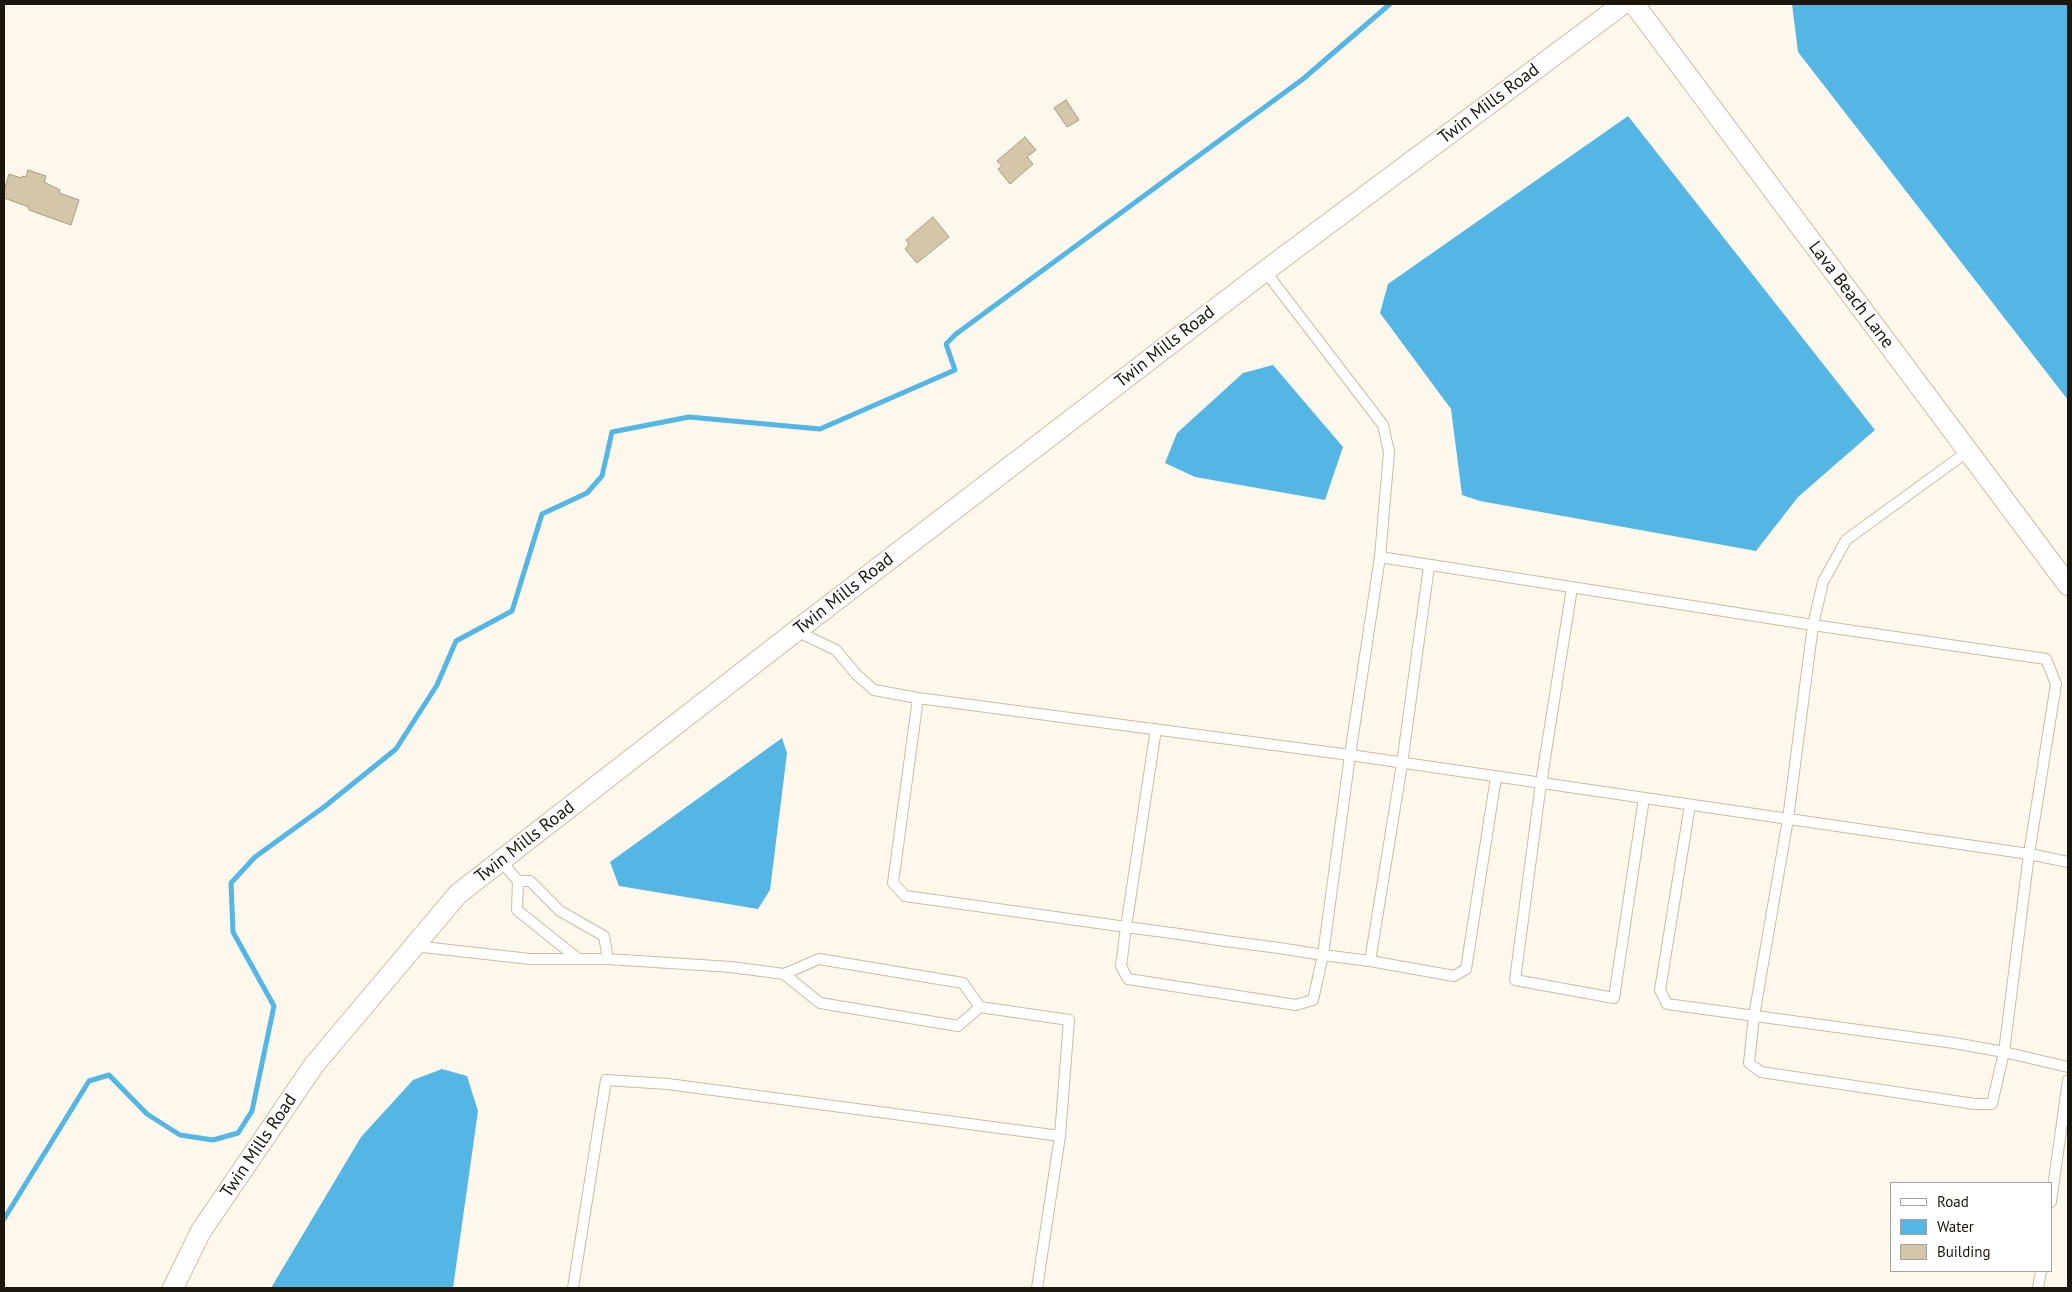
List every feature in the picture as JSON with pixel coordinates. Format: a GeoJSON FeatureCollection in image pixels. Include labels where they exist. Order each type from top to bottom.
{"type":"FeatureCollection","features":[{"type":"Feature","properties":{"kind":"street","name":"Twin Mills Road"},"geometry":{"type":"LineString","coordinates":[[173,1288],[202,1231],[314,1065],[458,894],[796,631],[1265,271],[1623,4]]}},
{"type":"Feature","properties":{"kind":"street","name":"Lava Beach Lane"},"geometry":{"type":"LineString","coordinates":[[1634,4],[2068,585]]}},
{"type":"Feature","properties":{"kind":"lane"},"geometry":{"type":"LineString","coordinates":[[1156,729],[1121,966],[1128,979],[1296,1005],[1313,1000],[1323,955],[1350,755],[1380,557],[1389,452],[1384,425],[1265,271]]}},
{"type":"Feature","properties":{"kind":"lane"},"geometry":{"type":"LineString","coordinates":[[1380,557],[1813,626],[2046,658],[2056,684],[2029,854],[2004,1052],[1992,1104],[1975,1104],[1761,1072],[1749,1063],[1754,1016],[1788,820],[1813,626],[1823,582],[1846,540],[1967,452]]}},
{"type":"Feature","properties":{"kind":"lane"},"geometry":{"type":"LineString","coordinates":[[1370,961],[1402,764],[1429,566]]}},
{"type":"Feature","properties":{"kind":"lane"},"geometry":{"type":"LineString","coordinates":[[1572,588],[1541,784],[1515,980],[1614,998],[1644,798]]}},
{"type":"Feature","properties":{"kind":"lane"},"geometry":{"type":"LineString","coordinates":[[796,631],[836,650],[856,674],[874,690],[918,698],[1350,755],[2029,854],[2068,862]]}},
{"type":"Feature","properties":{"kind":"lane"},"geometry":{"type":"LineString","coordinates":[[918,698],[893,883],[905,896],[1370,961],[1454,976],[1466,969],[1496,777]]}},
{"type":"Feature","properties":{"kind":"lane"},"geometry":{"type":"LineString","coordinates":[[1690,805],[1660,990],[1667,1004],[1907,1036],[2004,1052],[2068,1067]]}},
{"type":"Feature","properties":{"kind":"lane"},"geometry":{"type":"LineString","coordinates":[[501,861],[518,881],[517,910],[577,958]]}},
{"type":"Feature","properties":{"kind":"lane"},"geometry":{"type":"LineString","coordinates":[[518,881],[530,881],[560,911],[604,936],[608,959]]}},
{"type":"Feature","properties":{"kind":"lane"},"geometry":{"type":"LineString","coordinates":[[414,946],[530,959],[608,959],[731,967],[784,974],[819,959],[963,983],[980,1007],[1069,1020],[1060,1136],[1037,1288]]}},
{"type":"Feature","properties":{"kind":"lane"},"geometry":{"type":"LineString","coordinates":[[784,974],[820,1003],[958,1026],[980,1007]]}},
{"type":"Feature","properties":{"kind":"lane"},"geometry":{"type":"LineString","coordinates":[[573,1288],[606,1080],[668,1084],[1060,1136]]}},
{"type":"Feature","properties":{"kind":"lane"},"geometry":{"type":"LineString","coordinates":[[2052,1195],[2068,1080]]}},
{"type":"Feature","properties":{"kind":"lane"},"geometry":{"type":"LineString","coordinates":[[2038,1288],[2041,1272]]}},
{"type":"Feature","properties":{"kind":"water"},"geometry":{"type":"Polygon","coordinates":[[[1792,4],[2068,4],[2068,400],[1798,52],[1792,4]]]}},
{"type":"Feature","properties":{"kind":"water"},"geometry":{"type":"Polygon","coordinates":[[[1628,116],[1875,430],[1798,497],[1756,551],[1480,501],[1462,495],[1451,409],[1380,313],[1388,284],[1628,116]]]}},
{"type":"Feature","properties":{"kind":"water"},"geometry":{"type":"Polygon","coordinates":[[[1273,365],[1343,447],[1325,500],[1195,477],[1165,463],[1177,433],[1243,373],[1273,365]]]}},
{"type":"Feature","properties":{"kind":"water"},"geometry":{"type":"Polygon","coordinates":[[[782,738],[787,753],[770,890],[758,909],[619,886],[610,862],[782,738]]]}},
{"type":"Feature","properties":{"kind":"water"},"geometry":{"type":"Polygon","coordinates":[[[442,1069],[467,1076],[478,1111],[453,1288],[271,1288],[361,1137],[413,1080],[442,1069]]]}},
{"type":"Feature","properties":{"kind":"building"},"geometry":{"type":"Polygon","coordinates":[[[1066,100],[1079,120],[1067,127],[1054,108],[1066,100]]]}},
{"type":"Feature","properties":{"kind":"building"},"geometry":{"type":"Polygon","coordinates":[[[1025,137],[1036,150],[1027,157],[1033,164],[1010,184],[998,169],[1002,166],[997,161],[1025,137]]]}},
{"type":"Feature","properties":{"kind":"building"},"geometry":{"type":"Polygon","coordinates":[[[28,170],[46,176],[44,182],[60,190],[59,193],[79,200],[71,225],[29,210],[29,207],[4,198],[9,174],[21,178],[22,176],[26,177],[28,170]]]}},
{"type":"Feature","properties":{"kind":"building"},"geometry":{"type":"Polygon","coordinates":[[[933,217],[949,237],[917,263],[905,249],[909,244],[906,240],[933,217]]]}},
{"type":"Feature","properties":{"kind":"waterway"},"geometry":{"type":"LineString","coordinates":[[4,1219],[89,1081],[109,1075],[147,1114],[180,1135],[213,1140],[238,1133],[252,1111],[274,1006],[233,932],[231,883],[255,857],[324,807],[396,749],[437,685],[456,641],[512,611],[542,514],[587,493],[602,476],[612,432],[689,417],[820,429],[955,370],[946,344],[956,334],[1303,79],[1390,4]]}}]}
